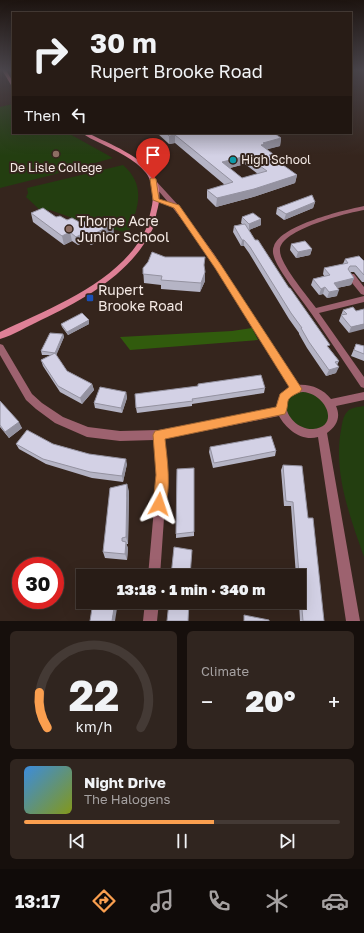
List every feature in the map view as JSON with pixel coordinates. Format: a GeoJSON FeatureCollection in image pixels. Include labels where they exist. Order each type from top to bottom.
{"type":"FeatureCollection","features":[{"type":"Feature","properties":{"kind":"street"},"geometry":{"type":"LineString","coordinates":[[0,336],[78,297],[111,275],[142,243],[155,217],[156,200],[152,177],[138,163],[86,134]]}},
{"type":"Feature","properties":{"kind":"street"},"geometry":{"type":"LineString","coordinates":[[154,182],[177,207],[218,266],[296,389]]}},
{"type":"Feature","properties":{"kind":"street"},"geometry":{"type":"LineString","coordinates":[[156,200],[177,207]]}},
{"type":"Feature","properties":{"kind":"street"},"geometry":{"type":"LineString","coordinates":[[364,208],[326,218],[295,231],[278,242],[276,253],[364,384]]}},
{"type":"Feature","properties":{"kind":"street"},"geometry":{"type":"LineString","coordinates":[[351,276],[364,292]]}},
{"type":"Feature","properties":{"kind":"street"},"geometry":{"type":"LineString","coordinates":[[314,311],[364,299]]}},
{"type":"Feature","properties":{"kind":"street"},"geometry":{"type":"LineString","coordinates":[[0,347],[29,397],[46,412],[59,420],[88,432],[104,435],[138,437],[159,435],[282,411]]}},
{"type":"Feature","properties":{"kind":"street"},"geometry":{"type":"LineString","coordinates":[[296,389],[314,390],[326,398],[333,409],[333,421],[329,427],[322,432],[308,433],[297,430],[286,420],[282,411],[282,403],[284,397],[289,392],[296,389]]}},
{"type":"Feature","properties":{"kind":"street"},"geometry":{"type":"LineString","coordinates":[[330,403],[364,396]]}},
{"type":"Feature","properties":{"kind":"street"},"geometry":{"type":"LineString","coordinates":[[322,432],[353,621]]}},
{"type":"Feature","properties":{"kind":"street"},"geometry":{"type":"LineString","coordinates":[[155,569],[162,475],[159,435]]}},
{"type":"Feature","properties":{"kind":"street"},"geometry":{"type":"LineString","coordinates":[[150,621],[151,609]]}},
{"type":"Feature","properties":{"kind":"green space","name":"De Lisle College"},"geometry":{"type":"Polygon","coordinates":[[[12,104],[12,134],[70,134],[113,158],[0,188],[0,107],[12,104]]]}},
{"type":"Feature","properties":{"kind":"green space"},"geometry":{"type":"Polygon","coordinates":[[[123,165],[135,180],[138,188],[135,214],[128,233],[81,221],[50,210],[41,211],[26,197],[28,193],[27,188],[123,165]]]}},
{"type":"Feature","properties":{"kind":"green space"},"geometry":{"type":"Polygon","coordinates":[[[252,328],[258,340],[130,350],[120,337],[232,331],[252,328]]]}},
{"type":"Feature","properties":{"kind":"green space"},"geometry":{"type":"Polygon","coordinates":[[[296,389],[326,398],[331,424],[308,433],[283,416],[289,392],[296,389]]]}},
{"type":"Feature","properties":{"kind":"green space"},"geometry":{"type":"Polygon","coordinates":[[[364,406],[364,557],[344,494],[339,462],[339,446],[342,423],[346,414],[353,408],[364,406]]]}},
{"type":"Feature","properties":{"kind":"building"},"geometry":{"type":"Polygon","coordinates":[[[167,134],[275,134],[281,138],[263,143],[266,144],[261,145],[273,154],[269,155],[297,175],[254,189],[217,198],[207,190],[233,182],[175,135],[169,136],[167,134]],[[246,156],[222,162],[242,178],[267,171],[246,156]]]}},
{"type":"Feature","properties":{"kind":"building"},"geometry":{"type":"Polygon","coordinates":[[[312,195],[315,202],[286,214],[277,208],[312,195]]]}},
{"type":"Feature","properties":{"kind":"building"},"geometry":{"type":"Polygon","coordinates":[[[43,208],[56,217],[60,216],[67,220],[72,218],[81,223],[86,221],[93,226],[109,217],[113,224],[90,236],[84,233],[76,237],[70,232],[62,236],[31,213],[43,208]]]}},
{"type":"Feature","properties":{"kind":"building"},"geometry":{"type":"Polygon","coordinates":[[[253,213],[261,219],[249,224],[242,217],[253,213]]]}},
{"type":"Feature","properties":{"kind":"building"},"geometry":{"type":"Polygon","coordinates":[[[245,224],[255,240],[258,240],[289,288],[330,345],[327,346],[339,361],[335,362],[339,367],[329,370],[309,342],[302,328],[250,247],[244,240],[242,240],[234,226],[245,224]]]}},
{"type":"Feature","properties":{"kind":"building"},"geometry":{"type":"Polygon","coordinates":[[[305,241],[312,249],[298,252],[291,244],[305,241]]]}},
{"type":"Feature","properties":{"kind":"building"},"geometry":{"type":"Polygon","coordinates":[[[152,252],[165,257],[205,257],[205,272],[201,283],[161,280],[162,276],[143,274],[143,268],[148,262],[152,252]]]}},
{"type":"Feature","properties":{"kind":"building"},"geometry":{"type":"Polygon","coordinates":[[[359,256],[364,261],[364,275],[356,266],[350,266],[348,269],[354,278],[334,283],[339,290],[329,292],[325,287],[321,289],[313,279],[330,275],[324,268],[348,263],[345,259],[359,256]]]}},
{"type":"Feature","properties":{"kind":"building"},"geometry":{"type":"Polygon","coordinates":[[[353,307],[356,311],[364,309],[364,324],[351,327],[341,315],[347,314],[343,310],[353,307]]]}},
{"type":"Feature","properties":{"kind":"building"},"geometry":{"type":"Polygon","coordinates":[[[82,313],[89,320],[67,332],[61,324],[82,313]]]}},
{"type":"Feature","properties":{"kind":"building"},"geometry":{"type":"Polygon","coordinates":[[[50,333],[63,334],[55,353],[41,351],[50,333]]]}},
{"type":"Feature","properties":{"kind":"building"},"geometry":{"type":"Polygon","coordinates":[[[356,344],[364,346],[364,354],[354,350],[356,344]]]}},
{"type":"Feature","properties":{"kind":"building"},"geometry":{"type":"Polygon","coordinates":[[[55,353],[67,371],[92,384],[80,398],[58,386],[41,360],[55,353]]]}},
{"type":"Feature","properties":{"kind":"building"},"geometry":{"type":"Polygon","coordinates":[[[261,375],[265,388],[192,399],[193,401],[136,408],[135,394],[198,386],[198,384],[261,375]]]}},
{"type":"Feature","properties":{"kind":"building"},"geometry":{"type":"Polygon","coordinates":[[[100,387],[126,392],[121,408],[94,403],[100,387]]]}},
{"type":"Feature","properties":{"kind":"building"},"geometry":{"type":"Polygon","coordinates":[[[0,401],[19,422],[5,432],[0,425],[0,401]]]}},
{"type":"Feature","properties":{"kind":"building"},"geometry":{"type":"Polygon","coordinates":[[[27,430],[53,444],[89,454],[126,459],[122,476],[90,472],[43,459],[16,444],[27,430]]]}},
{"type":"Feature","properties":{"kind":"building"},"geometry":{"type":"Polygon","coordinates":[[[271,436],[276,451],[214,463],[210,447],[271,436]]]}},
{"type":"Feature","properties":{"kind":"building"},"geometry":{"type":"Polygon","coordinates":[[[283,465],[302,466],[308,518],[313,518],[324,621],[303,621],[302,609],[306,609],[306,569],[299,569],[293,502],[286,501],[283,465]]]}},
{"type":"Feature","properties":{"kind":"building"},"geometry":{"type":"Polygon","coordinates":[[[194,468],[194,532],[176,534],[177,469],[194,468]]]}},
{"type":"Feature","properties":{"kind":"building"},"geometry":{"type":"Polygon","coordinates":[[[127,484],[126,537],[122,538],[122,541],[126,542],[125,554],[103,552],[110,488],[127,484]]]}},
{"type":"Feature","properties":{"kind":"building"},"geometry":{"type":"Polygon","coordinates":[[[174,547],[192,550],[191,569],[172,569],[174,547]]]}},
{"type":"Feature","properties":{"kind":"building"},"geometry":{"type":"Polygon","coordinates":[[[92,609],[114,609],[112,621],[90,621],[92,609]]]}},
{"type":"Feature","properties":{"kind":"building"},"geometry":{"type":"Polygon","coordinates":[[[168,609],[189,609],[188,621],[167,621],[168,609]]]}},
{"type":"Feature","properties":{"kind":"building"},"geometry":{"type":"Polygon","coordinates":[[[244,615],[269,620],[269,621],[244,621],[244,615]]]}},
{"type":"Feature","properties":{"kind":"place","name":"De Lisle College"},"geometry":{"type":"Point","coordinates":[56,154]}},
{"type":"Feature","properties":{"kind":"place","name":"High School"},"geometry":{"type":"Point","coordinates":[233,160]}},
{"type":"Feature","properties":{"kind":"place","name":"Thorpe Acre Junior School"},"geometry":{"type":"Point","coordinates":[69,229]}},
{"type":"Feature","properties":{"kind":"place","name":"Rupert Brooke Road"},"geometry":{"type":"Point","coordinates":[90,298]}},
{"type":"Feature","properties":{"kind":"route"},"geometry":{"type":"LineString","coordinates":[[153,179],[156,200],[177,207],[218,266],[296,389],[289,392],[284,397],[281,407],[282,411],[159,435],[162,475],[159,504]]}}]}
